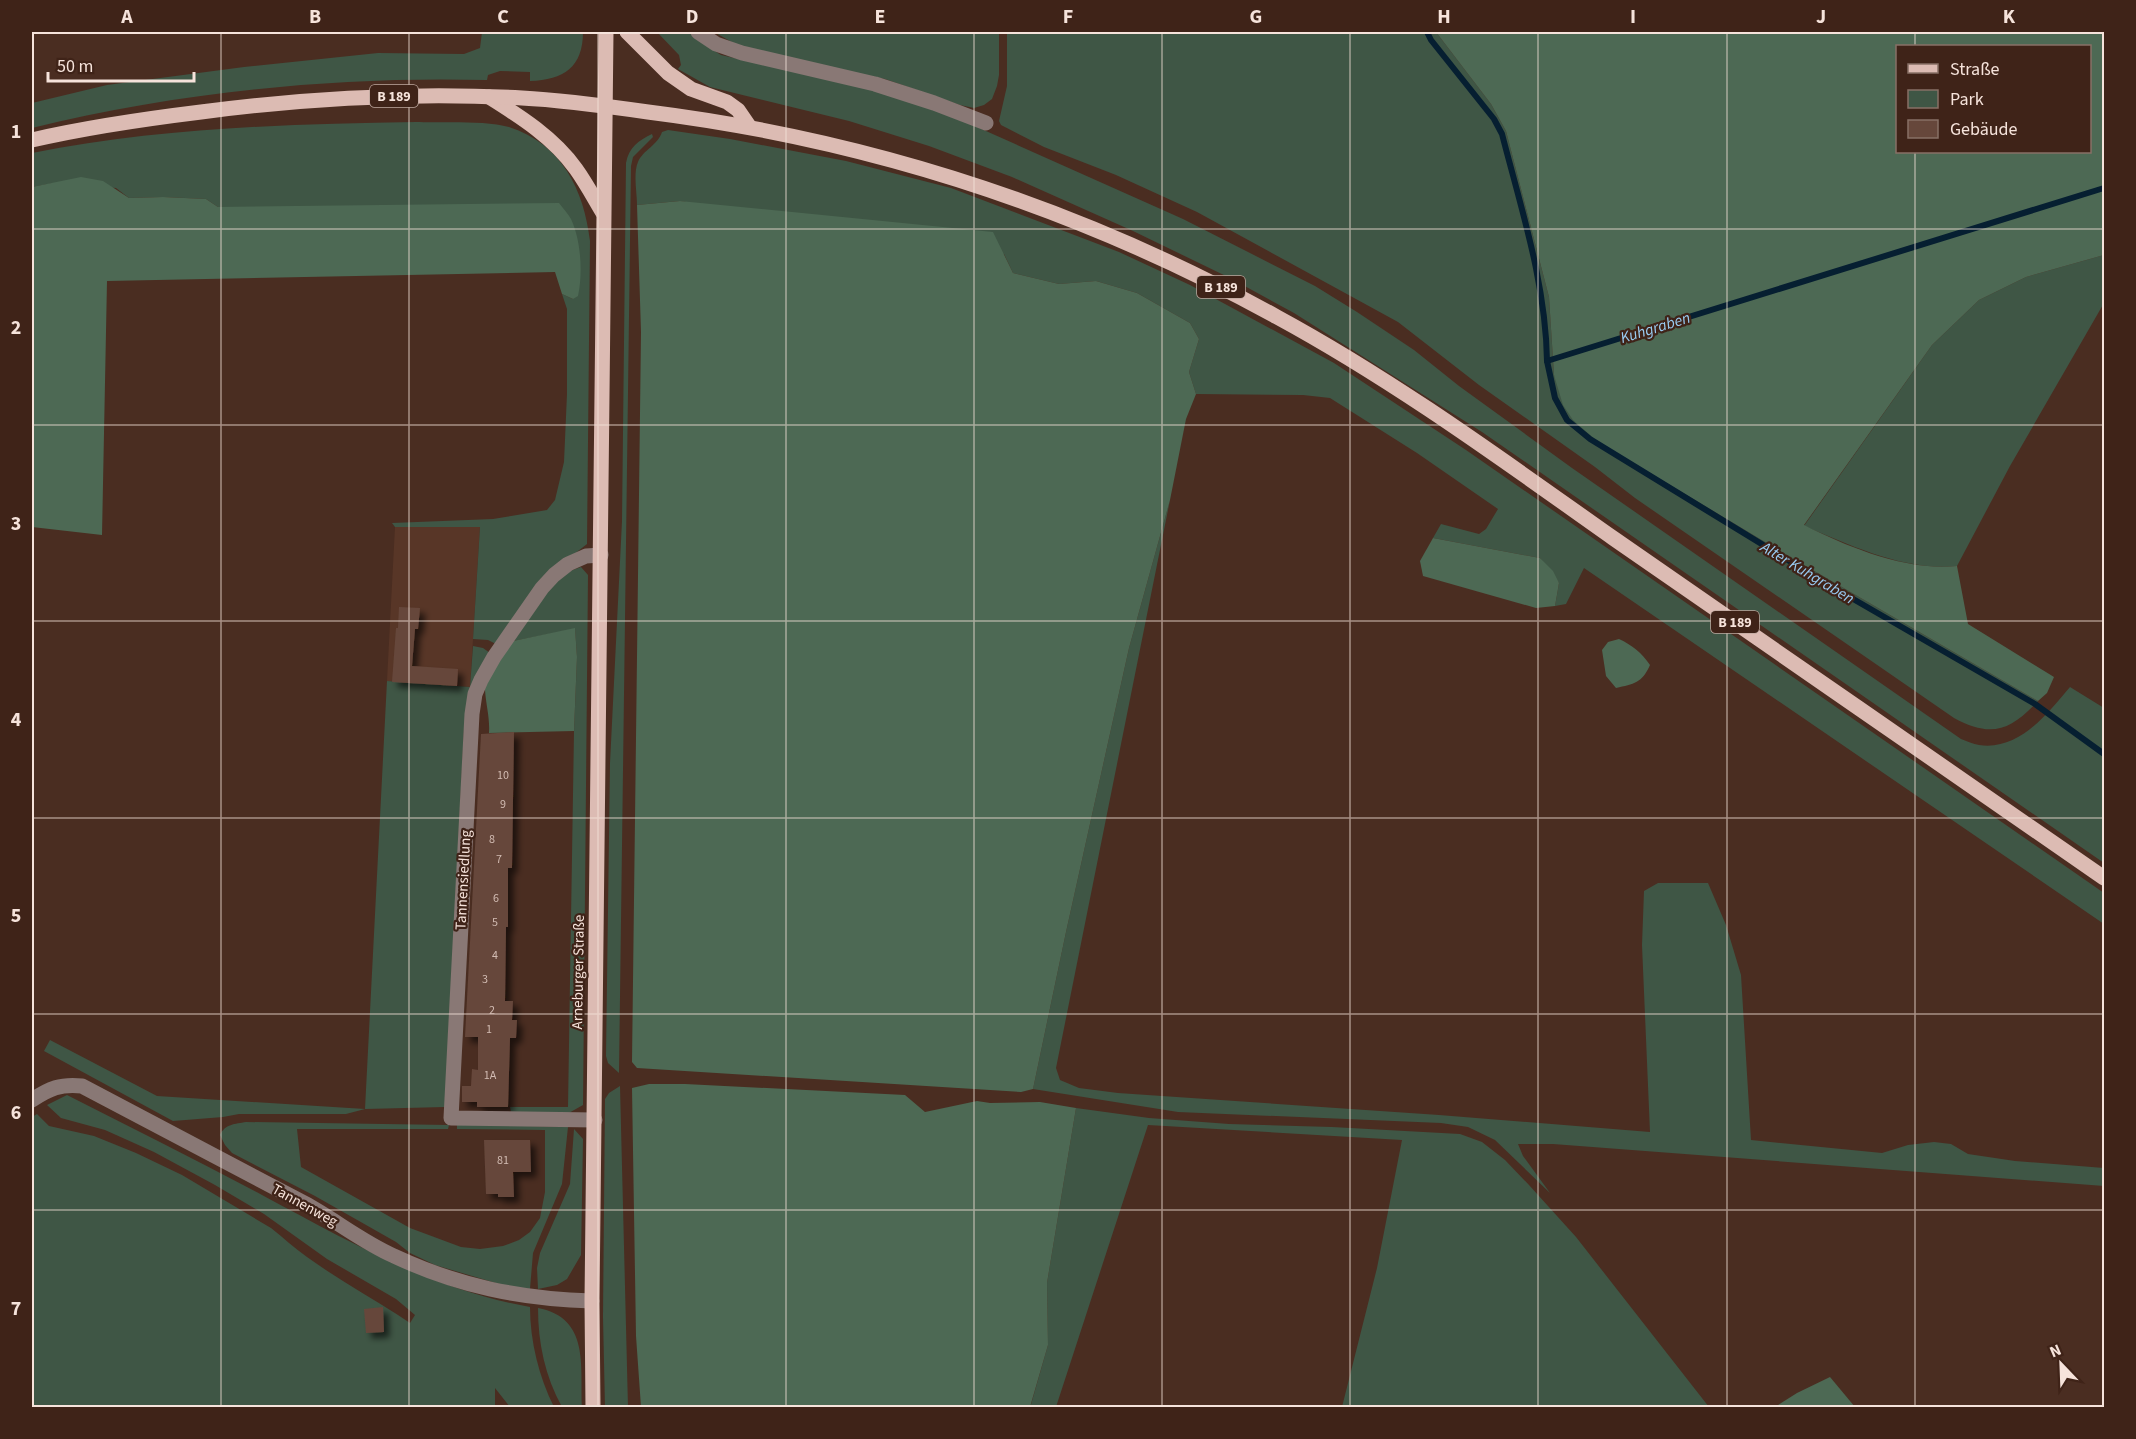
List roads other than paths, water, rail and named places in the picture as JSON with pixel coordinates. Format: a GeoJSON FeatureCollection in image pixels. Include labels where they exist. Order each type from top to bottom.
{"type":"FeatureCollection","features":[{"type":"Feature","properties":{"kind":"main road","name":"Arneburger Straße"},"geometry":{"type":"LineString","coordinates":[[593,1407],[592,1301],[606,32]]}},
{"type":"Feature","properties":{"kind":"main road"},"geometry":{"type":"LineString","coordinates":[[627,32],[668,73],[691,89],[726,102],[738,110],[749,126]]}},
{"type":"Feature","properties":{"kind":"main road","name":"B 189"},"geometry":{"type":"LineString","coordinates":[[32,140],[122,122],[268,104],[376,97],[488,97],[550,100],[749,126],[813,139],[924,168],[1063,216],[1196,274],[1279,318],[1355,363],[1438,416],[2104,878]]}},
{"type":"Feature","properties":{"kind":"main road"},"geometry":{"type":"LineString","coordinates":[[488,97],[517,114],[555,145],[575,168],[603,213]]}},
{"type":"Feature","properties":{"kind":"street"},"geometry":{"type":"LineString","coordinates":[[698,32],[716,44],[742,53],[875,84],[986,123]]}},
{"type":"Feature","properties":{"kind":"street","name":"Tannensiedlung"},"geometry":{"type":"LineString","coordinates":[[594,1120],[451,1118],[471,723],[475,694],[494,657],[542,588],[568,564],[586,556],[601,555]]}},
{"type":"Feature","properties":{"kind":"street","name":"Tannenweg"},"geometry":{"type":"LineString","coordinates":[[32,1100],[44,1091],[64,1084],[82,1086],[307,1204],[392,1256],[454,1281],[501,1292],[551,1299],[592,1301]]}},
{"type":"Feature","properties":{"kind":"waterway","name":"Kuhgraben"},"geometry":{"type":"LineString","coordinates":[[1427,32],[1494,119],[1502,134],[1537,275],[1546,332],[1547,361],[2104,188]]}},
{"type":"Feature","properties":{"kind":"waterway","name":"Alter Kuhgraben"},"geometry":{"type":"LineString","coordinates":[[1547,361],[1555,398],[1567,420],[1590,439],[1822,581],[2035,704],[2104,754]]}}]}
